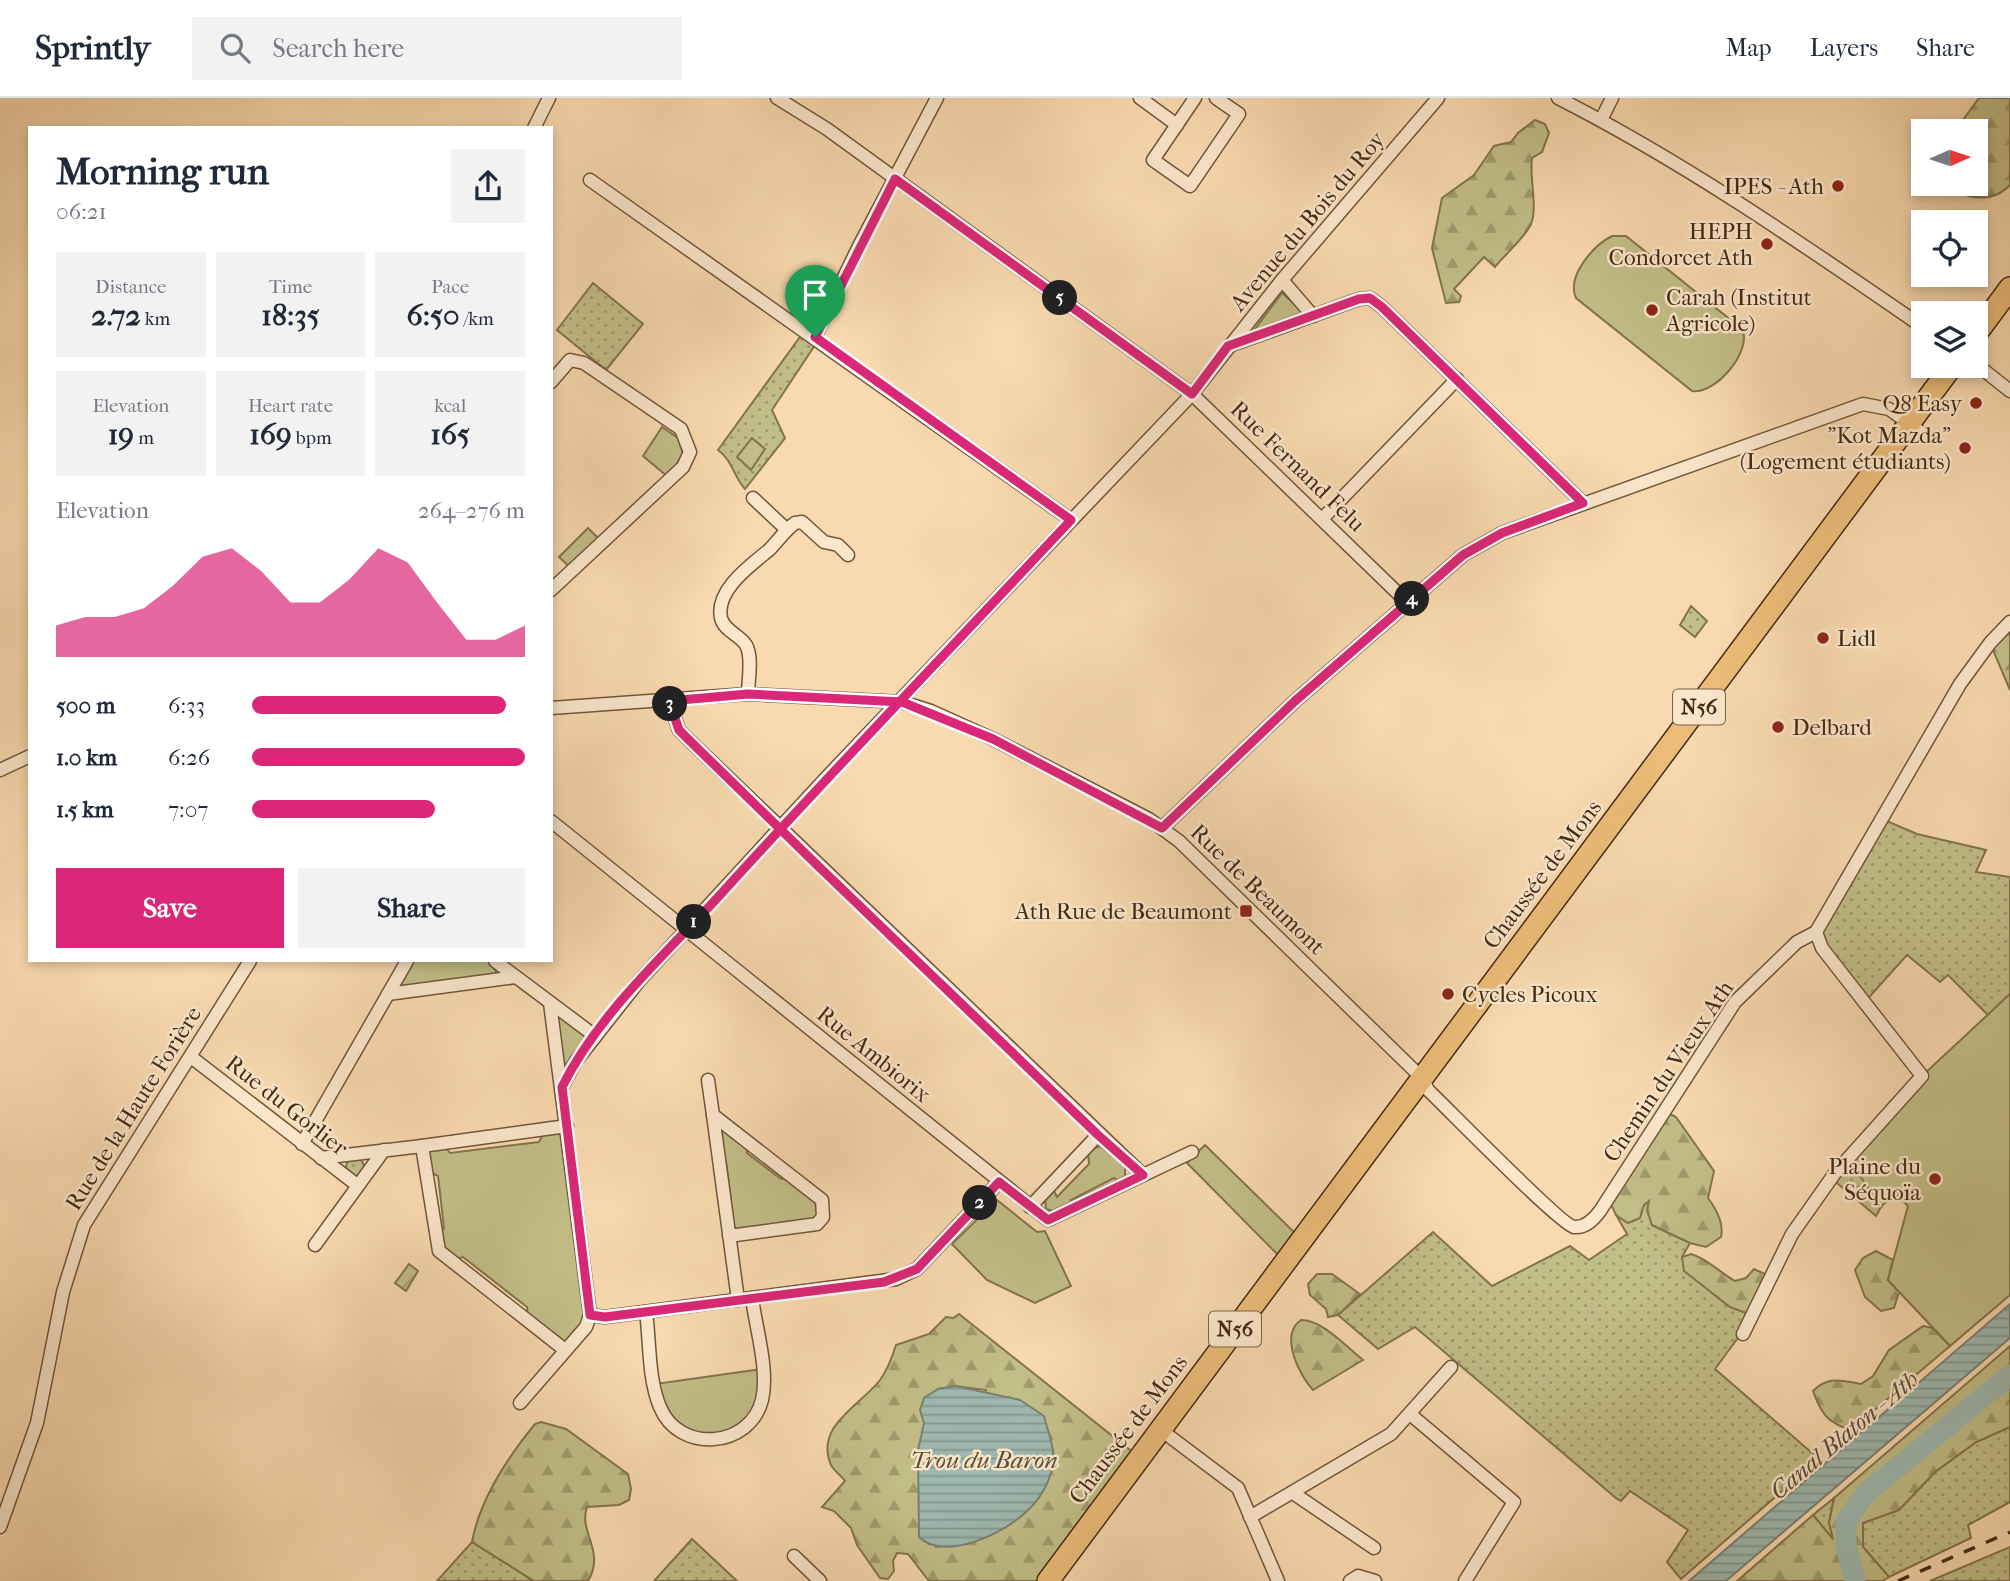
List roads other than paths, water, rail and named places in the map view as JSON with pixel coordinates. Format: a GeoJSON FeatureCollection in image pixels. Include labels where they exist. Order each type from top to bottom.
{"type":"FeatureCollection","features":[{"type":"Feature","properties":{"kind":"main road"},"geometry":{"type":"LineString","coordinates":[[1988,318],[2010,288]]}},
{"type":"Feature","properties":{"kind":"main road"},"geometry":{"type":"LineString","coordinates":[[1988,336],[2010,306]]}},
{"type":"Feature","properties":{"kind":"main road","name":"Chaussée de Mons"},"geometry":{"type":"LineString","coordinates":[[1914,427],[1945,378]]}},
{"type":"Feature","properties":{"kind":"main road","name":"Chaussée de Mons"},"geometry":{"type":"LineString","coordinates":[[1048,1581],[1166,1433],[1914,427],[1955,378]]}},
{"type":"Feature","properties":{"kind":"main road","name":"Chaussée de Mons"},"geometry":{"type":"LineString","coordinates":[[1065,1581],[1166,1433]]}},
{"type":"Feature","properties":{"kind":"street"},"geometry":{"type":"LineString","coordinates":[[535,126],[549,98]]}},
{"type":"Feature","properties":{"kind":"street","name":"Rue Fernand Felu"},"geometry":{"type":"LineString","coordinates":[[777,98],[827,129],[1192,394],[1408,603]]}},
{"type":"Feature","properties":{"kind":"street"},"geometry":{"type":"LineString","coordinates":[[815,337],[937,98]]}},
{"type":"Feature","properties":{"kind":"street"},"geometry":{"type":"LineString","coordinates":[[1140,98],[1177,125]]}},
{"type":"Feature","properties":{"kind":"street"},"geometry":{"type":"LineString","coordinates":[[1195,98],[1153,160],[1190,186],[1239,114],[1216,98]]}},
{"type":"Feature","properties":{"kind":"street","name":"Avenue du Bois du Roy"},"geometry":{"type":"LineString","coordinates":[[562,1087],[576,1060],[639,981],[1192,394],[1282,280],[1438,98]]}},
{"type":"Feature","properties":{"kind":"street"},"geometry":{"type":"LineString","coordinates":[[1558,98],[1601,120],[1814,252],[1911,319]]}},
{"type":"Feature","properties":{"kind":"street"},"geometry":{"type":"LineString","coordinates":[[1601,120],[1612,98]]}},
{"type":"Feature","properties":{"kind":"street"},"geometry":{"type":"LineString","coordinates":[[590,180],[1071,520]]}},
{"type":"Feature","properties":{"kind":"street"},"geometry":{"type":"LineString","coordinates":[[1282,280],[1313,316]]}},
{"type":"Feature","properties":{"kind":"street"},"geometry":{"type":"LineString","coordinates":[[1228,346],[1359,299],[1370,298],[1583,503]]}},
{"type":"Feature","properties":{"kind":"street"},"geometry":{"type":"LineString","coordinates":[[553,380],[570,360],[584,363],[681,429],[690,447],[690,456],[683,467],[553,588]]}},
{"type":"Feature","properties":{"kind":"street"},"geometry":{"type":"LineString","coordinates":[[1988,374],[2010,391]]}},
{"type":"Feature","properties":{"kind":"street"},"geometry":{"type":"LineString","coordinates":[[1323,518],[1457,379]]}},
{"type":"Feature","properties":{"kind":"street"},"geometry":{"type":"LineString","coordinates":[[1162,828],[1295,701],[1463,555],[1485,542],[1583,503],[1863,404],[1889,409],[1914,427]]}},
{"type":"Feature","properties":{"kind":"street"},"geometry":{"type":"LineString","coordinates":[[753,498],[787,530]]}},
{"type":"Feature","properties":{"kind":"street"},"geometry":{"type":"LineString","coordinates":[[748,694],[748,652],[744,642],[723,624],[721,604],[756,558],[768,551],[795,523],[802,522],[824,542],[838,545],[848,555]]}},
{"type":"Feature","properties":{"kind":"street","name":"Chemin du Vieux Ath"},"geometry":{"type":"LineString","coordinates":[[1425,1084],[1565,1222],[1571,1226],[1586,1225],[1600,1211],[1735,1002],[1797,942],[1816,932],[1960,684],[1990,643],[2010,622]]}},
{"type":"Feature","properties":{"kind":"street","name":"Rue de Beaumont"},"geometry":{"type":"LineString","coordinates":[[553,708],[748,694],[902,702],[993,739],[1162,828],[1179,841],[1425,1084]]}},
{"type":"Feature","properties":{"kind":"street"},"geometry":{"type":"LineString","coordinates":[[669,701],[679,730],[1098,1135],[1143,1175]]}},
{"type":"Feature","properties":{"kind":"street"},"geometry":{"type":"LineString","coordinates":[[0,770],[28,757]]}},
{"type":"Feature","properties":{"kind":"street","name":"Rue Ambiorix"},"geometry":{"type":"LineString","coordinates":[[553,823],[1048,1220],[1192,1152]]}},
{"type":"Feature","properties":{"kind":"street"},"geometry":{"type":"LineString","coordinates":[[1743,1334],[1792,1234],[1835,1173],[1922,1076],[1822,948],[1816,932]]}},
{"type":"Feature","properties":{"kind":"street","name":"Rue de la Haute Forière"},"geometry":{"type":"LineString","coordinates":[[0,1527],[37,1423],[63,1292],[84,1225],[249,962]]}},
{"type":"Feature","properties":{"kind":"street"},"geometry":{"type":"LineString","coordinates":[[302,1144],[406,962]]}},
{"type":"Feature","properties":{"kind":"street"},"geometry":{"type":"LineString","coordinates":[[496,962],[595,1036]]}},
{"type":"Feature","properties":{"kind":"street"},"geometry":{"type":"LineString","coordinates":[[388,994],[516,977]]}},
{"type":"Feature","properties":{"kind":"street"},"geometry":{"type":"LineString","coordinates":[[520,1403],[586,1327],[590,1315],[550,1003]]}},
{"type":"Feature","properties":{"kind":"street","name":"Rue du Gorlier"},"geometry":{"type":"LineString","coordinates":[[191,1057],[357,1185]]}},
{"type":"Feature","properties":{"kind":"street"},"geometry":{"type":"LineString","coordinates":[[708,1080],[738,1300]]}},
{"type":"Feature","properties":{"kind":"street"},"geometry":{"type":"LineString","coordinates":[[712,1115],[822,1200],[824,1209],[817,1224],[729,1236]]}},
{"type":"Feature","properties":{"kind":"street"},"geometry":{"type":"LineString","coordinates":[[321,1158],[567,1126]]}},
{"type":"Feature","properties":{"kind":"street"},"geometry":{"type":"LineString","coordinates":[[1030,1207],[1098,1135]]}},
{"type":"Feature","properties":{"kind":"street"},"geometry":{"type":"LineString","coordinates":[[422,1146],[439,1251],[565,1350]]}},
{"type":"Feature","properties":{"kind":"street","name":"Rue du Gorlier"},"geometry":{"type":"LineString","coordinates":[[315,1245],[384,1150]]}},
{"type":"Feature","properties":{"kind":"street"},"geometry":{"type":"LineString","coordinates":[[590,1315],[646,1312],[884,1282],[907,1275],[917,1269],[999,1182]]}},
{"type":"Feature","properties":{"kind":"street"},"geometry":{"type":"LineString","coordinates":[[646,1312],[657,1397],[665,1416],[672,1425],[692,1438],[720,1440],[745,1427],[761,1404],[763,1381],[752,1298]]}},
{"type":"Feature","properties":{"kind":"street"},"geometry":{"type":"LineString","coordinates":[[1250,1517],[1391,1434],[1451,1367]]}},
{"type":"Feature","properties":{"kind":"street"},"geometry":{"type":"LineString","coordinates":[[1410,1413],[1514,1502],[1465,1581]]}},
{"type":"Feature","properties":{"kind":"street"},"geometry":{"type":"LineString","coordinates":[[1166,1433],[1238,1488],[1278,1581]]}},
{"type":"Feature","properties":{"kind":"street"},"geometry":{"type":"LineString","coordinates":[[1293,1493],[1374,1548]]}},
{"type":"Feature","properties":{"kind":"street"},"geometry":{"type":"LineString","coordinates":[[794,1556],[820,1581]]}},
{"type":"Feature","properties":{"kind":"street"},"geometry":{"type":"LineString","coordinates":[[1350,1581],[1359,1576],[1375,1581]]}},
{"type":"Feature","properties":{"kind":"water"},"geometry":{"type":"Polygon","coordinates":[[[2010,1304],[2010,1338],[1726,1581],[1689,1581],[2010,1304]]]}},
{"type":"Feature","properties":{"kind":"water","name":"Trou du Baron"},"geometry":{"type":"Polygon","coordinates":[[[955,1386],[1020,1400],[1044,1416],[1053,1449],[1053,1463],[1042,1492],[1031,1507],[1017,1519],[974,1542],[944,1547],[930,1544],[919,1537],[918,1450],[924,1423],[920,1410],[924,1398],[938,1389],[955,1386]]]}},
{"type":"Feature","properties":{"kind":"waterway"},"geometry":{"type":"LineString","coordinates":[[1855,1581],[1846,1546],[1846,1521],[1865,1494],[2010,1375]]}},
{"type":"Feature","properties":{"kind":"railway"},"geometry":{"type":"LineString","coordinates":[[1898,1581],[2010,1532]]}},
{"type":"Feature","properties":{"kind":"place","name":"IPES - Ath"},"geometry":{"type":"Point","coordinates":[1838,186]}},
{"type":"Feature","properties":{"kind":"place","name":"HEPH Condorcet Ath"},"geometry":{"type":"Point","coordinates":[1767,244]}},
{"type":"Feature","properties":{"kind":"place","name":"Carah (Institut Agricole)"},"geometry":{"type":"Point","coordinates":[1652,310]}},
{"type":"Feature","properties":{"kind":"place","name":"Q8 Easy"},"geometry":{"type":"Point","coordinates":[1976,403]}},
{"type":"Feature","properties":{"kind":"place","name":"\"Kot Mazda\" (Logement étudiants)"},"geometry":{"type":"Point","coordinates":[1965,448]}},
{"type":"Feature","properties":{"kind":"place","name":"Lidl"},"geometry":{"type":"Point","coordinates":[1823,638]}},
{"type":"Feature","properties":{"kind":"place","name":"Delbard"},"geometry":{"type":"Point","coordinates":[1778,727]}},
{"type":"Feature","properties":{"kind":"place","name":"Ath Rue de Beaumont"},"geometry":{"type":"Point","coordinates":[1246,911]}},
{"type":"Feature","properties":{"kind":"place","name":"Cycles Picoux"},"geometry":{"type":"Point","coordinates":[1448,994]}},
{"type":"Feature","properties":{"kind":"place","name":"Plaine du Séquoïa"},"geometry":{"type":"Point","coordinates":[1935,1179]}},
{"type":"Feature","properties":{"kind":"water label","name":"Canal Blaton - Ath"},"geometry":{"type":"Point","coordinates":[1844,1435]}}]}
